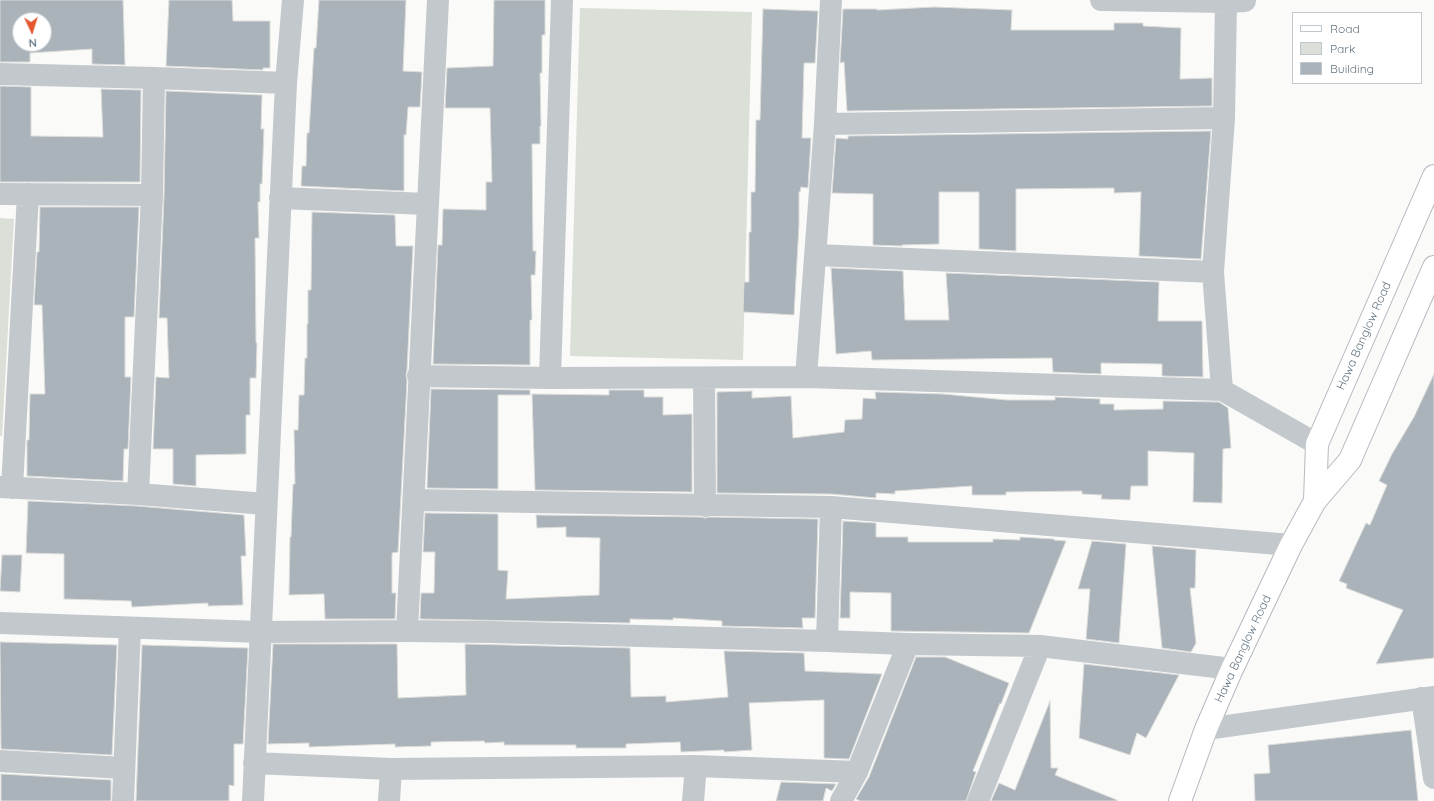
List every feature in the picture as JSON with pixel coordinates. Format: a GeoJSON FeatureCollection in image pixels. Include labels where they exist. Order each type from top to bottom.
{"type":"FeatureCollection","features":[{"type":"Feature","properties":{"kind":"street"},"geometry":{"type":"LineString","coordinates":[[253,801],[280,198],[286,83],[293,0]]}},
{"type":"Feature","properties":{"kind":"street"},"geometry":{"type":"LineString","coordinates":[[407,631],[414,500],[418,376],[438,0]]}},
{"type":"Feature","properties":{"kind":"street"},"geometry":{"type":"LineString","coordinates":[[550,378],[562,0]]}},
{"type":"Feature","properties":{"kind":"street"},"geometry":{"type":"LineString","coordinates":[[806,377],[825,124],[830,0]]}},
{"type":"Feature","properties":{"kind":"street"},"geometry":{"type":"LineString","coordinates":[[1101,0],[1236,1],[1224,118],[1213,272],[1222,390]]}},
{"type":"Feature","properties":{"kind":"street"},"geometry":{"type":"LineString","coordinates":[[0,74],[286,83]]}},
{"type":"Feature","properties":{"kind":"street"},"geometry":{"type":"LineString","coordinates":[[138,494],[152,195],[154,78]]}},
{"type":"Feature","properties":{"kind":"street"},"geometry":{"type":"LineString","coordinates":[[825,124],[1224,118]]}},
{"type":"Feature","properties":{"kind":"street","name":"Hawa Banglow Road"},"geometry":{"type":"LineString","coordinates":[[1315,501],[1317,444],[1434,176]]}},
{"type":"Feature","properties":{"kind":"street"},"geometry":{"type":"LineString","coordinates":[[0,194],[152,195]]}},
{"type":"Feature","properties":{"kind":"street"},"geometry":{"type":"LineString","coordinates":[[28,194],[6,487],[138,494],[266,504]]}},
{"type":"Feature","properties":{"kind":"street"},"geometry":{"type":"LineString","coordinates":[[280,198],[428,204]]}},
{"type":"Feature","properties":{"kind":"street"},"geometry":{"type":"LineString","coordinates":[[816,255],[1213,272]]}},
{"type":"Feature","properties":{"kind":"street","name":"Hawa Banglow Road"},"geometry":{"type":"LineString","coordinates":[[1180,801],[1206,729],[1232,669],[1291,545],[1315,501],[1350,460],[1434,267]]}},
{"type":"Feature","properties":{"kind":"street"},"geometry":{"type":"LineString","coordinates":[[418,376],[550,378],[806,377],[1222,390],[1317,444]]}},
{"type":"Feature","properties":{"kind":"street"},"geometry":{"type":"LineString","coordinates":[[704,378],[705,506]]}},
{"type":"Feature","properties":{"kind":"street"},"geometry":{"type":"LineString","coordinates":[[414,500],[831,508],[1291,545]]}},
{"type":"Feature","properties":{"kind":"street"},"geometry":{"type":"LineString","coordinates":[[827,641],[831,508]]}},
{"type":"Feature","properties":{"kind":"street"},"geometry":{"type":"LineString","coordinates":[[0,623],[260,632],[407,631],[1040,646],[1232,669]]}},
{"type":"Feature","properties":{"kind":"street"},"geometry":{"type":"LineString","coordinates":[[123,801],[130,628]]}},
{"type":"Feature","properties":{"kind":"street"},"geometry":{"type":"LineString","coordinates":[[841,801],[857,772],[908,644]]}},
{"type":"Feature","properties":{"kind":"street"},"geometry":{"type":"LineString","coordinates":[[978,801],[1040,646]]}},
{"type":"Feature","properties":{"kind":"street"},"geometry":{"type":"LineString","coordinates":[[1206,729],[1428,698],[1434,778]]}},
{"type":"Feature","properties":{"kind":"street"},"geometry":{"type":"LineString","coordinates":[[0,761],[124,768]]}},
{"type":"Feature","properties":{"kind":"street"},"geometry":{"type":"LineString","coordinates":[[254,763],[390,769],[696,766],[857,772]]}},
{"type":"Feature","properties":{"kind":"street"},"geometry":{"type":"LineString","coordinates":[[693,801],[696,766]]}},
{"type":"Feature","properties":{"kind":"street"},"geometry":{"type":"LineString","coordinates":[[389,801],[390,769]]}},
{"type":"Feature","properties":{"kind":"green space"},"geometry":{"type":"Polygon","coordinates":[[[580,8],[752,12],[743,360],[570,356],[580,8]]]}},
{"type":"Feature","properties":{"kind":"green space"},"geometry":{"type":"Polygon","coordinates":[[[0,218],[14,219],[2,436],[0,436],[0,218]]]}},
{"type":"Feature","properties":{"kind":"building"},"geometry":{"type":"Polygon","coordinates":[[[0,0],[123,0],[125,65],[92,64],[92,49],[52,52],[52,12],[12,12],[12,52],[46,52],[30,53],[30,62],[0,62],[0,0]]]}},
{"type":"Feature","properties":{"kind":"building"},"geometry":{"type":"Polygon","coordinates":[[[169,0],[232,0],[233,21],[270,21],[270,68],[263,68],[263,70],[166,66],[169,0]]]}},
{"type":"Feature","properties":{"kind":"building"},"geometry":{"type":"Polygon","coordinates":[[[319,0],[406,0],[403,71],[422,72],[420,107],[408,107],[406,135],[404,135],[404,191],[301,186],[302,166],[306,166],[307,133],[309,133],[314,48],[316,48],[319,0]]]}},
{"type":"Feature","properties":{"kind":"building"},"geometry":{"type":"Polygon","coordinates":[[[494,0],[545,0],[545,35],[542,35],[542,73],[540,73],[540,144],[532,144],[533,251],[536,251],[535,275],[531,275],[532,320],[530,320],[530,365],[433,364],[438,245],[442,245],[443,209],[486,210],[486,182],[492,182],[490,108],[445,108],[447,68],[493,66],[494,0]]]}},
{"type":"Feature","properties":{"kind":"building"},"geometry":{"type":"Polygon","coordinates":[[[934,7],[1012,10],[1011,30],[1114,30],[1114,23],[1143,23],[1143,26],[1181,28],[1180,79],[1212,78],[1212,106],[847,111],[844,62],[840,63],[843,9],[877,10],[934,7]]]}},
{"type":"Feature","properties":{"kind":"building"},"geometry":{"type":"Polygon","coordinates":[[[763,9],[818,11],[815,63],[804,63],[802,138],[811,138],[808,188],[801,187],[799,192],[799,225],[794,315],[743,312],[744,282],[749,282],[749,232],[751,232],[751,192],[755,192],[756,120],[760,120],[763,9]]]}},
{"type":"Feature","properties":{"kind":"building"},"geometry":{"type":"Polygon","coordinates":[[[0,86],[31,87],[31,136],[103,137],[101,89],[141,90],[140,182],[0,182],[0,86]]]}},
{"type":"Feature","properties":{"kind":"building"},"geometry":{"type":"Polygon","coordinates":[[[166,91],[262,95],[261,129],[264,129],[262,184],[260,184],[260,202],[258,202],[259,238],[255,238],[257,343],[256,378],[250,378],[250,415],[246,415],[246,454],[196,455],[196,486],[173,484],[173,449],[153,449],[156,377],[169,378],[167,318],[159,318],[164,196],[166,91]]]}},
{"type":"Feature","properties":{"kind":"building"},"geometry":{"type":"Polygon","coordinates":[[[1211,131],[1201,259],[1139,256],[1141,192],[1114,193],[1114,188],[1016,189],[1016,251],[979,249],[979,192],[939,192],[939,244],[902,246],[873,245],[873,194],[832,193],[836,138],[848,139],[848,136],[1211,131]]]}},
{"type":"Feature","properties":{"kind":"building"},"geometry":{"type":"Polygon","coordinates":[[[40,207],[139,207],[134,317],[125,317],[125,377],[131,377],[128,449],[124,449],[123,481],[27,476],[27,440],[29,440],[30,394],[45,394],[42,305],[34,305],[37,252],[39,252],[40,207]]]}},
{"type":"Feature","properties":{"kind":"building"},"geometry":{"type":"Polygon","coordinates":[[[312,212],[395,215],[396,246],[413,246],[398,552],[392,553],[392,593],[396,593],[395,619],[325,619],[324,594],[289,595],[290,537],[293,484],[295,484],[294,430],[298,430],[299,395],[304,395],[305,358],[307,358],[308,290],[311,290],[312,212]]]}},
{"type":"Feature","properties":{"kind":"building"},"geometry":{"type":"Polygon","coordinates":[[[831,268],[903,271],[905,320],[949,320],[946,273],[1159,282],[1158,321],[1202,321],[1203,377],[1162,376],[1162,364],[1101,363],[1101,374],[1053,372],[1052,358],[872,360],[871,351],[836,354],[831,268]]]}},
{"type":"Feature","properties":{"kind":"building"},"geometry":{"type":"Polygon","coordinates":[[[1434,374],[1434,658],[1376,664],[1403,610],[1346,588],[1347,584],[1339,581],[1366,523],[1370,525],[1387,485],[1379,481],[1392,454],[1414,417],[1434,374]]]}},
{"type":"Feature","properties":{"kind":"building"},"geometry":{"type":"Polygon","coordinates":[[[431,389],[530,390],[530,395],[498,395],[498,489],[427,488],[431,389]]]}},
{"type":"Feature","properties":{"kind":"building"},"geometry":{"type":"Polygon","coordinates":[[[609,390],[644,390],[644,397],[663,397],[663,415],[692,414],[692,492],[535,490],[532,394],[609,395],[609,390]]]}},
{"type":"Feature","properties":{"kind":"building"},"geometry":{"type":"Polygon","coordinates":[[[752,391],[752,398],[791,396],[793,438],[844,432],[845,420],[862,419],[863,398],[876,399],[875,392],[943,394],[1007,400],[1055,400],[1055,397],[1100,399],[1100,404],[1114,404],[1114,410],[1163,409],[1163,401],[1219,402],[1228,408],[1231,448],[1223,449],[1222,503],[1193,502],[1194,453],[1148,451],[1148,486],[1131,486],[1130,500],[1101,499],[1102,495],[1082,494],[1082,491],[1006,492],[1006,495],[972,495],[972,486],[895,491],[895,494],[876,493],[876,498],[831,494],[717,493],[717,392],[752,391]]]}},
{"type":"Feature","properties":{"kind":"building"},"geometry":{"type":"Polygon","coordinates":[[[28,501],[137,506],[244,515],[246,556],[241,556],[243,605],[208,606],[208,603],[132,607],[131,601],[64,599],[64,554],[26,553],[28,501]]]}},
{"type":"Feature","properties":{"kind":"building"},"geometry":{"type":"Polygon","coordinates":[[[425,513],[498,514],[498,570],[508,571],[506,599],[599,595],[600,538],[566,537],[566,527],[537,528],[536,515],[818,519],[815,618],[802,618],[803,628],[722,626],[722,621],[673,618],[673,620],[630,619],[630,623],[420,619],[421,593],[434,593],[435,552],[423,552],[425,513]]]}},
{"type":"Feature","properties":{"kind":"building"},"geometry":{"type":"Polygon","coordinates":[[[843,521],[876,523],[876,537],[908,537],[908,542],[993,542],[993,539],[1020,540],[1020,537],[1066,541],[1029,633],[891,631],[891,593],[850,592],[850,618],[840,618],[843,521]]]}},
{"type":"Feature","properties":{"kind":"building"},"geometry":{"type":"Polygon","coordinates":[[[1092,541],[1126,544],[1119,643],[1086,639],[1090,589],[1078,589],[1092,541]]]}},
{"type":"Feature","properties":{"kind":"building"},"geometry":{"type":"Polygon","coordinates":[[[1152,546],[1196,550],[1195,588],[1190,588],[1196,643],[1191,652],[1162,648],[1152,546]]]}},
{"type":"Feature","properties":{"kind":"building"},"geometry":{"type":"Polygon","coordinates":[[[2,555],[22,555],[20,592],[0,591],[2,555]]]}},
{"type":"Feature","properties":{"kind":"building"},"geometry":{"type":"Polygon","coordinates":[[[0,642],[117,645],[112,755],[1,749],[0,642]]]}},
{"type":"Feature","properties":{"kind":"building"},"geometry":{"type":"Polygon","coordinates":[[[273,644],[397,644],[398,698],[466,695],[465,644],[630,648],[631,697],[666,696],[666,702],[728,697],[724,651],[804,653],[805,671],[882,674],[849,759],[824,758],[824,700],[749,703],[752,750],[724,752],[724,750],[681,752],[680,742],[626,744],[626,748],[576,748],[576,745],[504,745],[504,742],[485,743],[484,741],[431,742],[431,746],[395,747],[395,744],[309,747],[309,743],[268,744],[273,644]]]}},
{"type":"Feature","properties":{"kind":"building"},"geometry":{"type":"Polygon","coordinates":[[[142,645],[248,648],[243,744],[234,744],[234,786],[229,785],[229,801],[136,801],[142,645]]]}},
{"type":"Feature","properties":{"kind":"building"},"geometry":{"type":"Polygon","coordinates":[[[916,657],[945,657],[1009,683],[973,771],[976,772],[966,801],[860,801],[856,799],[869,777],[916,657]]]}},
{"type":"Feature","properties":{"kind":"building"},"geometry":{"type":"Polygon","coordinates":[[[1084,664],[1179,675],[1146,738],[1137,733],[1130,755],[1079,738],[1084,664]]]}},
{"type":"Feature","properties":{"kind":"building"},"geometry":{"type":"Polygon","coordinates":[[[1050,701],[1051,768],[1058,768],[1055,775],[1117,801],[991,801],[999,783],[1015,790],[1050,701]]]}},
{"type":"Feature","properties":{"kind":"building"},"geometry":{"type":"Polygon","coordinates":[[[1411,730],[1418,801],[1255,801],[1254,774],[1270,773],[1268,745],[1411,730]]]}},
{"type":"Feature","properties":{"kind":"building"},"geometry":{"type":"Polygon","coordinates":[[[1,774],[111,780],[111,801],[1,801],[1,774]]]}},
{"type":"Feature","properties":{"kind":"building"},"geometry":{"type":"Polygon","coordinates":[[[781,782],[836,784],[832,791],[826,788],[823,801],[776,801],[781,782]]]}}]}
